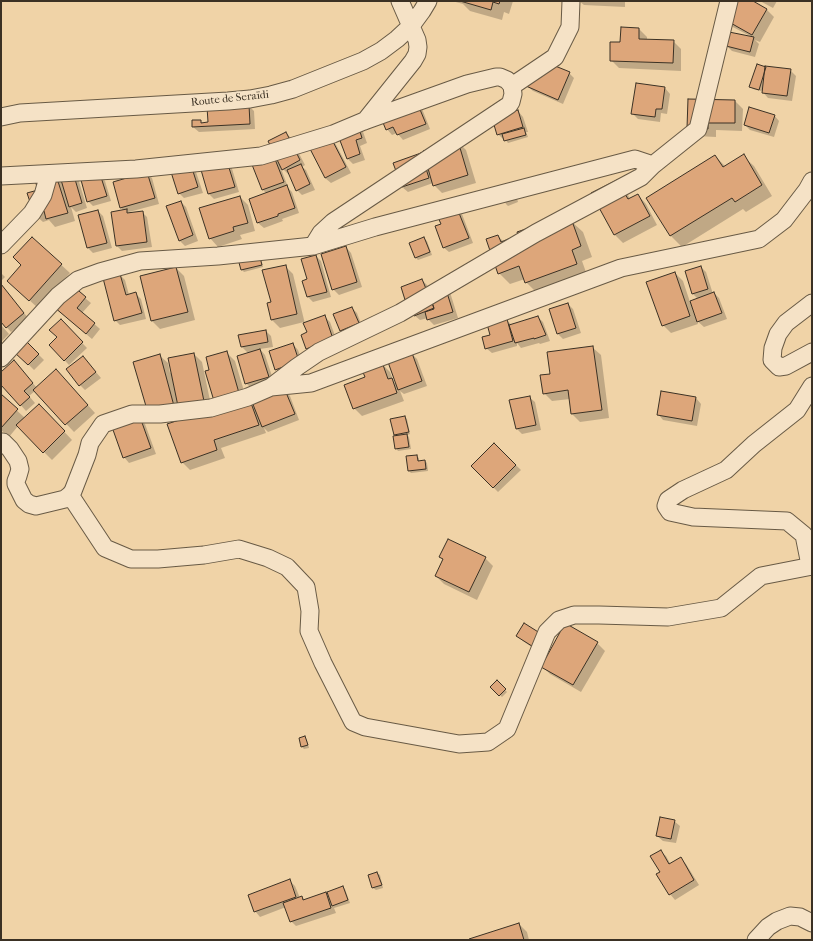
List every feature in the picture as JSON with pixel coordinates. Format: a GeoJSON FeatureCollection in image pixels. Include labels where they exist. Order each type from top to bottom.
{"type":"FeatureCollection","features":[{"type":"Feature","properties":{"kind":"street"},"geometry":{"type":"LineString","coordinates":[[364,121],[414,61],[417,54],[417,40],[400,1]]}},
{"type":"Feature","properties":{"kind":"street","name":"Route de Seraïdi"},"geometry":{"type":"LineString","coordinates":[[1,117],[20,114],[228,101],[271,95],[293,89],[363,62],[397,39],[410,26],[428,1]]}},
{"type":"Feature","properties":{"kind":"street"},"geometry":{"type":"LineString","coordinates":[[512,86],[555,58],[570,27],[572,1]]}},
{"type":"Feature","properties":{"kind":"street"},"geometry":{"type":"LineString","coordinates":[[1,442],[3,442],[10,449],[18,461],[20,469],[16,484],[24,500],[29,504],[36,506],[65,499],[70,495],[78,478],[87,456],[90,443],[103,424],[132,414],[160,414],[211,408],[248,397],[271,387],[319,352],[400,313],[536,233],[641,178],[653,165],[698,129],[730,1]]}},
{"type":"Feature","properties":{"kind":"street"},"geometry":{"type":"LineString","coordinates":[[1,176],[136,169],[261,156],[333,134],[364,121],[467,84],[500,77],[507,80],[512,86],[512,102],[506,107],[333,222],[320,233],[313,246]]}},
{"type":"Feature","properties":{"kind":"street"},"geometry":{"type":"LineString","coordinates":[[1,358],[58,296],[78,280],[100,272],[140,261],[218,256],[313,246],[390,223],[635,159],[653,165]]}},
{"type":"Feature","properties":{"kind":"street"},"geometry":{"type":"LineString","coordinates":[[1,245],[32,213],[43,195],[49,174]]}},
{"type":"Feature","properties":{"kind":"street"},"geometry":{"type":"LineString","coordinates":[[271,387],[311,383],[621,268],[759,239],[784,220],[812,181]]}},
{"type":"Feature","properties":{"kind":"street"},"geometry":{"type":"LineString","coordinates":[[812,303],[786,323],[778,334],[773,348],[772,360],[779,367],[786,366],[812,352]]}},
{"type":"Feature","properties":{"kind":"street"},"geometry":{"type":"LineString","coordinates":[[70,495],[105,548],[130,559],[158,560],[204,555],[239,549],[268,558],[287,567],[306,587],[310,611],[309,632],[353,722],[365,727],[459,744],[488,742],[507,729],[547,632],[559,620],[574,615],[668,617],[721,608],[761,576],[811,566],[804,535],[786,521],[693,517],[670,512],[666,506],[668,500],[683,490],[726,470],[754,444],[797,410],[812,386]]}},
{"type":"Feature","properties":{"kind":"street"},"geometry":{"type":"LineString","coordinates":[[756,940],[768,927],[777,921],[790,916],[812,923]]}},
{"type":"Feature","properties":{"kind":"building"},"geometry":{"type":"Polygon","coordinates":[[[460,1],[500,1],[499,4],[493,2],[491,10],[460,1]]]}},
{"type":"Feature","properties":{"kind":"building"},"geometry":{"type":"Polygon","coordinates":[[[721,1],[753,1],[767,9],[752,35],[720,17],[721,1]]]}},
{"type":"Feature","properties":{"kind":"building"},"geometry":{"type":"Polygon","coordinates":[[[621,27],[639,28],[639,39],[674,40],[673,63],[610,61],[610,42],[620,42],[621,27]]]}},
{"type":"Feature","properties":{"kind":"building"},"geometry":{"type":"Polygon","coordinates":[[[729,32],[754,37],[750,52],[726,46],[729,32]]]}},
{"type":"Feature","properties":{"kind":"building"},"geometry":{"type":"Polygon","coordinates":[[[538,59],[570,72],[558,100],[526,86],[538,59]]]}},
{"type":"Feature","properties":{"kind":"building"},"geometry":{"type":"Polygon","coordinates":[[[757,64],[766,67],[759,90],[749,87],[757,64]]]}},
{"type":"Feature","properties":{"kind":"building"},"geometry":{"type":"Polygon","coordinates":[[[765,66],[791,69],[787,96],[762,93],[765,66]]]}},
{"type":"Feature","properties":{"kind":"building"},"geometry":{"type":"Polygon","coordinates":[[[636,83],[665,87],[662,109],[656,109],[655,117],[631,114],[636,83]]]}},
{"type":"Feature","properties":{"kind":"building"},"geometry":{"type":"Polygon","coordinates":[[[414,95],[426,124],[397,135],[393,127],[386,130],[377,108],[414,95]]]}},
{"type":"Feature","properties":{"kind":"building"},"geometry":{"type":"Polygon","coordinates":[[[688,99],[735,100],[735,123],[708,123],[708,129],[687,128],[688,99]]]}},
{"type":"Feature","properties":{"kind":"building"},"geometry":{"type":"Polygon","coordinates":[[[249,105],[250,124],[192,127],[192,120],[201,120],[201,123],[208,122],[207,107],[249,105]]]}},
{"type":"Feature","properties":{"kind":"building"},"geometry":{"type":"Polygon","coordinates":[[[749,107],[775,115],[769,133],[744,125],[749,107]]]}},
{"type":"Feature","properties":{"kind":"building"},"geometry":{"type":"Polygon","coordinates":[[[518,110],[523,127],[497,135],[492,118],[518,110]]]}},
{"type":"Feature","properties":{"kind":"building"},"geometry":{"type":"Polygon","coordinates":[[[357,122],[362,138],[356,140],[360,154],[347,159],[336,130],[357,122]]]}},
{"type":"Feature","properties":{"kind":"building"},"geometry":{"type":"Polygon","coordinates":[[[524,128],[526,135],[504,141],[502,134],[524,128]]]}},
{"type":"Feature","properties":{"kind":"building"},"geometry":{"type":"Polygon","coordinates":[[[286,132],[300,160],[282,170],[268,141],[286,132]]]}},
{"type":"Feature","properties":{"kind":"building"},"geometry":{"type":"Polygon","coordinates":[[[328,132],[346,167],[325,178],[307,143],[328,132]]]}},
{"type":"Feature","properties":{"kind":"building"},"geometry":{"type":"Polygon","coordinates":[[[458,141],[468,175],[433,186],[423,151],[458,141]]]}},
{"type":"Feature","properties":{"kind":"building"},"geometry":{"type":"Polygon","coordinates":[[[271,149],[284,182],[262,190],[249,157],[271,149]]]}},
{"type":"Feature","properties":{"kind":"building"},"geometry":{"type":"Polygon","coordinates":[[[421,153],[429,178],[402,187],[393,163],[421,153]]]}},
{"type":"Feature","properties":{"kind":"building"},"geometry":{"type":"Polygon","coordinates":[[[744,154],[762,185],[735,202],[732,198],[670,236],[646,198],[715,155],[723,167],[744,154]]]}},
{"type":"Feature","properties":{"kind":"building"},"geometry":{"type":"Polygon","coordinates":[[[225,155],[235,187],[208,194],[199,163],[225,155]]]}},
{"type":"Feature","properties":{"kind":"building"},"geometry":{"type":"Polygon","coordinates":[[[301,164],[310,184],[296,191],[287,170],[301,164]]]}},
{"type":"Feature","properties":{"kind":"building"},"geometry":{"type":"Polygon","coordinates":[[[191,165],[198,187],[178,194],[171,172],[191,165]]]}},
{"type":"Feature","properties":{"kind":"building"},"geometry":{"type":"Polygon","coordinates":[[[72,169],[82,203],[69,207],[59,173],[72,169]]]}},
{"type":"Feature","properties":{"kind":"building"},"geometry":{"type":"Polygon","coordinates":[[[147,172],[155,198],[120,208],[113,182],[147,172]]]}},
{"type":"Feature","properties":{"kind":"building"},"geometry":{"type":"Polygon","coordinates":[[[100,174],[107,196],[87,202],[81,180],[100,174]]]}},
{"type":"Feature","properties":{"kind":"building"},"geometry":{"type":"Polygon","coordinates":[[[56,175],[68,213],[46,219],[44,211],[34,214],[27,193],[38,190],[34,177],[56,175]]]}},
{"type":"Feature","properties":{"kind":"building"},"geometry":{"type":"Polygon","coordinates":[[[617,180],[628,199],[638,194],[650,216],[614,235],[591,193],[617,180]]]}},
{"type":"Feature","properties":{"kind":"building"},"geometry":{"type":"Polygon","coordinates":[[[287,185],[295,208],[257,223],[249,199],[287,185]]]}},
{"type":"Feature","properties":{"kind":"building"},"geometry":{"type":"Polygon","coordinates":[[[240,196],[248,223],[233,227],[234,231],[209,239],[199,208],[240,196]]]}},
{"type":"Feature","properties":{"kind":"building"},"geometry":{"type":"Polygon","coordinates":[[[181,201],[193,235],[179,241],[166,206],[181,201]]]}},
{"type":"Feature","properties":{"kind":"building"},"geometry":{"type":"Polygon","coordinates":[[[457,208],[469,238],[443,248],[435,226],[441,224],[437,215],[457,208]]]}},
{"type":"Feature","properties":{"kind":"building"},"geometry":{"type":"Polygon","coordinates":[[[127,209],[127,213],[143,211],[147,242],[116,246],[111,212],[127,209]]]}},
{"type":"Feature","properties":{"kind":"building"},"geometry":{"type":"Polygon","coordinates":[[[98,210],[107,243],[87,248],[78,215],[98,210]]]}},
{"type":"Feature","properties":{"kind":"building"},"geometry":{"type":"Polygon","coordinates":[[[572,221],[581,246],[572,250],[577,264],[525,283],[519,266],[498,274],[486,239],[498,235],[501,242],[518,235],[517,232],[540,224],[572,221]]]}},
{"type":"Feature","properties":{"kind":"building"},"geometry":{"type":"Polygon","coordinates":[[[32,237],[62,264],[29,301],[7,281],[21,265],[13,257],[32,237]]]}},
{"type":"Feature","properties":{"kind":"building"},"geometry":{"type":"Polygon","coordinates":[[[424,237],[430,252],[415,258],[409,243],[424,237]]]}},
{"type":"Feature","properties":{"kind":"building"},"geometry":{"type":"Polygon","coordinates":[[[346,246],[357,282],[332,290],[321,254],[346,246]]]}},
{"type":"Feature","properties":{"kind":"building"},"geometry":{"type":"Polygon","coordinates":[[[259,254],[262,265],[241,270],[238,259],[259,254]]]}},
{"type":"Feature","properties":{"kind":"building"},"geometry":{"type":"Polygon","coordinates":[[[316,255],[327,292],[307,297],[302,281],[307,279],[301,259],[316,255]]]}},
{"type":"Feature","properties":{"kind":"building"},"geometry":{"type":"Polygon","coordinates":[[[286,265],[297,314],[271,320],[267,303],[271,302],[262,270],[286,265]]]}},
{"type":"Feature","properties":{"kind":"building"},"geometry":{"type":"Polygon","coordinates":[[[701,266],[708,289],[692,294],[685,271],[701,266]]]}},
{"type":"Feature","properties":{"kind":"building"},"geometry":{"type":"Polygon","coordinates":[[[176,267],[188,312],[151,321],[140,276],[176,267]]]}},
{"type":"Feature","properties":{"kind":"building"},"geometry":{"type":"Polygon","coordinates":[[[675,272],[690,316],[662,326],[646,282],[675,272]]]}},
{"type":"Feature","properties":{"kind":"building"},"geometry":{"type":"Polygon","coordinates":[[[120,274],[126,295],[136,292],[142,313],[114,321],[103,278],[120,274]]]}},
{"type":"Feature","properties":{"kind":"building"},"geometry":{"type":"Polygon","coordinates":[[[422,279],[434,308],[414,316],[408,302],[406,303],[401,287],[422,279]]]}},
{"type":"Feature","properties":{"kind":"building"},"geometry":{"type":"Polygon","coordinates":[[[444,283],[453,312],[427,320],[425,312],[434,309],[428,287],[444,283]]]}},
{"type":"Feature","properties":{"kind":"building"},"geometry":{"type":"Polygon","coordinates":[[[1,284],[24,313],[6,328],[1,322],[1,284]]]}},
{"type":"Feature","properties":{"kind":"building"},"geometry":{"type":"Polygon","coordinates":[[[73,286],[86,297],[77,308],[95,323],[86,334],[54,307],[73,286]]]}},
{"type":"Feature","properties":{"kind":"building"},"geometry":{"type":"Polygon","coordinates":[[[714,292],[722,313],[697,322],[690,301],[714,292]]]}},
{"type":"Feature","properties":{"kind":"building"},"geometry":{"type":"Polygon","coordinates":[[[568,303],[576,328],[557,334],[549,309],[568,303]]]}},
{"type":"Feature","properties":{"kind":"building"},"geometry":{"type":"Polygon","coordinates":[[[352,307],[359,323],[340,331],[333,314],[352,307]]]}},
{"type":"Feature","properties":{"kind":"building"},"geometry":{"type":"Polygon","coordinates":[[[325,315],[333,339],[306,349],[301,335],[307,332],[303,323],[325,315]]]}},
{"type":"Feature","properties":{"kind":"building"},"geometry":{"type":"Polygon","coordinates":[[[538,316],[546,335],[515,343],[509,325],[538,316]]]}},
{"type":"Feature","properties":{"kind":"building"},"geometry":{"type":"Polygon","coordinates":[[[61,319],[83,342],[64,361],[49,345],[57,337],[49,330],[61,319]]]}},
{"type":"Feature","properties":{"kind":"building"},"geometry":{"type":"Polygon","coordinates":[[[507,319],[513,341],[485,349],[482,337],[490,335],[487,324],[507,319]]]}},
{"type":"Feature","properties":{"kind":"building"},"geometry":{"type":"Polygon","coordinates":[[[266,330],[268,342],[241,347],[238,335],[266,330]]]}},
{"type":"Feature","properties":{"kind":"building"},"geometry":{"type":"Polygon","coordinates":[[[26,341],[39,354],[28,365],[14,352],[26,341]]]}},
{"type":"Feature","properties":{"kind":"building"},"geometry":{"type":"Polygon","coordinates":[[[293,343],[299,361],[275,370],[269,351],[293,343]]]}},
{"type":"Feature","properties":{"kind":"building"},"geometry":{"type":"Polygon","coordinates":[[[593,346],[602,410],[571,414],[568,390],[543,394],[540,375],[550,374],[547,352],[593,346]]]}},
{"type":"Feature","properties":{"kind":"building"},"geometry":{"type":"Polygon","coordinates":[[[260,349],[269,377],[245,384],[237,356],[260,349]]]}},
{"type":"Feature","properties":{"kind":"building"},"geometry":{"type":"Polygon","coordinates":[[[227,351],[239,393],[214,401],[205,371],[209,370],[206,357],[227,351]]]}},
{"type":"Feature","properties":{"kind":"building"},"geometry":{"type":"Polygon","coordinates":[[[194,353],[205,406],[179,411],[168,358],[194,353]]]}},
{"type":"Feature","properties":{"kind":"building"},"geometry":{"type":"Polygon","coordinates":[[[412,353],[422,381],[398,390],[388,362],[412,353]]]}},
{"type":"Feature","properties":{"kind":"building"},"geometry":{"type":"Polygon","coordinates":[[[160,354],[174,406],[148,413],[133,362],[160,354]]]}},
{"type":"Feature","properties":{"kind":"building"},"geometry":{"type":"Polygon","coordinates":[[[83,356],[96,372],[79,386],[66,369],[83,356]]]}},
{"type":"Feature","properties":{"kind":"building"},"geometry":{"type":"Polygon","coordinates":[[[14,360],[33,383],[24,391],[30,397],[20,406],[1,385],[1,372],[14,360]]]}},
{"type":"Feature","properties":{"kind":"building"},"geometry":{"type":"Polygon","coordinates":[[[382,362],[388,379],[392,378],[397,393],[353,409],[344,385],[365,377],[362,370],[382,362]]]}},
{"type":"Feature","properties":{"kind":"building"},"geometry":{"type":"Polygon","coordinates":[[[56,369],[88,405],[65,425],[33,390],[56,369]]]}},
{"type":"Feature","properties":{"kind":"building"},"geometry":{"type":"Polygon","coordinates":[[[285,390],[295,414],[262,427],[252,402],[285,390]]]}},
{"type":"Feature","properties":{"kind":"building"},"geometry":{"type":"Polygon","coordinates":[[[661,391],[696,397],[692,421],[657,415],[661,391]]]}},
{"type":"Feature","properties":{"kind":"building"},"geometry":{"type":"Polygon","coordinates":[[[1,394],[18,409],[1,428],[1,394]]]}},
{"type":"Feature","properties":{"kind":"building"},"geometry":{"type":"Polygon","coordinates":[[[530,396],[536,425],[516,429],[509,400],[530,396]]]}},
{"type":"Feature","properties":{"kind":"building"},"geometry":{"type":"Polygon","coordinates":[[[251,403],[259,425],[214,440],[217,450],[181,463],[167,424],[222,406],[251,403]]]}},
{"type":"Feature","properties":{"kind":"building"},"geometry":{"type":"Polygon","coordinates":[[[39,404],[65,431],[43,453],[16,425],[39,404]]]}},
{"type":"Feature","properties":{"kind":"building"},"geometry":{"type":"Polygon","coordinates":[[[405,416],[409,432],[394,435],[390,419],[405,416]]]}},
{"type":"Feature","properties":{"kind":"building"},"geometry":{"type":"Polygon","coordinates":[[[140,417],[151,448],[123,458],[112,427],[140,417]]]}},
{"type":"Feature","properties":{"kind":"building"},"geometry":{"type":"Polygon","coordinates":[[[407,434],[409,447],[395,449],[393,436],[407,434]]]}},
{"type":"Feature","properties":{"kind":"building"},"geometry":{"type":"Polygon","coordinates":[[[494,443],[516,465],[493,488],[471,466],[494,443]]]}},
{"type":"Feature","properties":{"kind":"building"},"geometry":{"type":"Polygon","coordinates":[[[417,455],[418,461],[425,460],[426,469],[408,471],[406,456],[417,455]]]}},
{"type":"Feature","properties":{"kind":"building"},"geometry":{"type":"Polygon","coordinates":[[[448,539],[486,557],[469,592],[435,576],[443,559],[439,557],[448,539]]]}},
{"type":"Feature","properties":{"kind":"building"},"geometry":{"type":"Polygon","coordinates":[[[524,623],[543,635],[535,648],[516,636],[524,623]]]}},
{"type":"Feature","properties":{"kind":"building"},"geometry":{"type":"Polygon","coordinates":[[[565,623],[598,642],[573,685],[541,667],[565,623]]]}},
{"type":"Feature","properties":{"kind":"building"},"geometry":{"type":"Polygon","coordinates":[[[497,680],[506,689],[499,696],[490,687],[497,680]]]}},
{"type":"Feature","properties":{"kind":"building"},"geometry":{"type":"Polygon","coordinates":[[[305,736],[308,745],[301,747],[299,738],[305,736]]]}},
{"type":"Feature","properties":{"kind":"building"},"geometry":{"type":"Polygon","coordinates":[[[660,817],[675,820],[671,839],[656,836],[660,817]]]}},
{"type":"Feature","properties":{"kind":"building"},"geometry":{"type":"Polygon","coordinates":[[[661,850],[669,864],[681,857],[694,880],[669,895],[656,874],[660,872],[650,856],[661,850]]]}},
{"type":"Feature","properties":{"kind":"building"},"geometry":{"type":"Polygon","coordinates":[[[377,872],[382,885],[372,888],[368,875],[377,872]]]}},
{"type":"Feature","properties":{"kind":"building"},"geometry":{"type":"Polygon","coordinates":[[[290,879],[296,897],[254,912],[248,895],[290,879]]]}},
{"type":"Feature","properties":{"kind":"building"},"geometry":{"type":"Polygon","coordinates":[[[343,886],[348,900],[332,906],[327,892],[343,886]]]}},
{"type":"Feature","properties":{"kind":"building"},"geometry":{"type":"Polygon","coordinates":[[[326,892],[331,908],[290,922],[283,903],[302,896],[303,900],[326,892]]]}},
{"type":"Feature","properties":{"kind":"building"},"geometry":{"type":"Polygon","coordinates":[[[519,923],[524,940],[469,939],[519,923]]]}}]}
